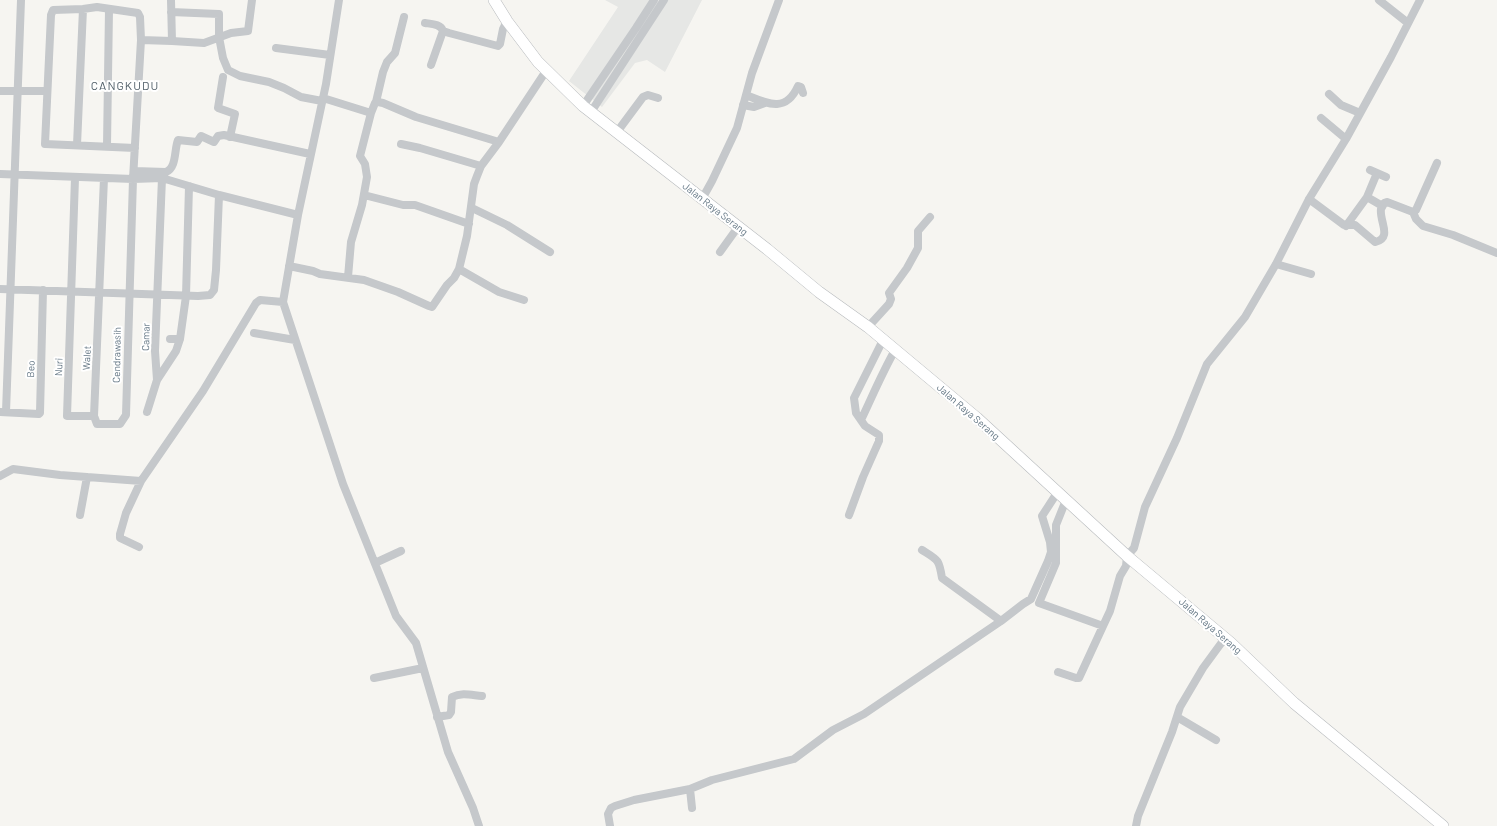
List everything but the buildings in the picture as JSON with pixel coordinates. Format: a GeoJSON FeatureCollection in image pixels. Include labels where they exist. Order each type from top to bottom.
{"type":"FeatureCollection","features":[{"type":"Feature","properties":{"kind":"highway","name":"Jalan Raya Serang"},"geometry":{"type":"LineString","coordinates":[[494,0],[507,21],[546,71],[587,109],[819,292],[868,327],[977,418],[1127,556],[1225,638],[1294,703],[1443,826]]}},
{"type":"Feature","properties":{"kind":"street"},"geometry":{"type":"LineString","coordinates":[[3,412],[10,289],[20,0]]}},
{"type":"Feature","properties":{"kind":"street"},"geometry":{"type":"LineString","coordinates":[[171,0],[172,41]]}},
{"type":"Feature","properties":{"kind":"street"},"geometry":{"type":"LineString","coordinates":[[141,40],[204,43],[219,37],[248,31],[252,0]]}},
{"type":"Feature","properties":{"kind":"street"},"geometry":{"type":"LineString","coordinates":[[339,0],[322,99],[298,214],[283,302],[343,484],[396,616],[416,644],[448,752],[473,808],[479,826]]}},
{"type":"Feature","properties":{"kind":"street"},"geometry":{"type":"LineString","coordinates":[[587,109],[654,0]]}},
{"type":"Feature","properties":{"kind":"street"},"geometry":{"type":"LineString","coordinates":[[587,109],[664,0]]}},
{"type":"Feature","properties":{"kind":"street"},"geometry":{"type":"LineString","coordinates":[[702,199],[737,128],[752,73],[779,0]]}},
{"type":"Feature","properties":{"kind":"street"},"geometry":{"type":"LineString","coordinates":[[1379,0],[1408,23]]}},
{"type":"Feature","properties":{"kind":"street"},"geometry":{"type":"LineString","coordinates":[[1058,672],[1079,678],[1110,612],[1120,576],[1126,566],[1127,556],[1134,548],[1145,507],[1178,438],[1207,364],[1245,317],[1276,264],[1309,199],[1346,139],[1420,0]]}},
{"type":"Feature","properties":{"kind":"street"},"geometry":{"type":"LineString","coordinates":[[107,146],[109,9],[97,4],[83,10],[53,10],[51,15],[45,144],[135,148]]}},
{"type":"Feature","properties":{"kind":"street","name":"Cendrawasih"},"geometry":{"type":"LineString","coordinates":[[95,420],[120,424],[125,418],[133,175],[141,40],[140,17],[138,13],[109,9]]}},
{"type":"Feature","properties":{"kind":"street"},"geometry":{"type":"LineString","coordinates":[[77,145],[83,10]]}},
{"type":"Feature","properties":{"kind":"street"},"geometry":{"type":"LineString","coordinates":[[171,12],[219,14],[219,37],[223,58],[228,70],[240,76],[269,82],[301,97],[322,99],[371,113]]}},
{"type":"Feature","properties":{"kind":"street"},"geometry":{"type":"LineString","coordinates":[[348,277],[351,242],[364,195],[367,177],[366,170],[360,156],[383,72],[387,62],[395,53],[404,17]]}},
{"type":"Feature","properties":{"kind":"street"},"geometry":{"type":"LineString","coordinates":[[425,23],[439,26],[443,31],[498,46],[500,44],[503,29],[507,21]]}},
{"type":"Feature","properties":{"kind":"street"},"geometry":{"type":"LineString","coordinates":[[431,65],[443,31]]}},
{"type":"Feature","properties":{"kind":"street"},"geometry":{"type":"LineString","coordinates":[[276,48],[330,55]]}},
{"type":"Feature","properties":{"kind":"street"},"geometry":{"type":"LineString","coordinates":[[289,266],[320,274],[348,277],[379,284],[432,307],[459,269],[472,208],[474,184],[481,166],[499,142],[546,71]]}},
{"type":"Feature","properties":{"kind":"street"},"geometry":{"type":"LineString","coordinates":[[223,78],[218,108],[235,114],[230,137]]}},
{"type":"Feature","properties":{"kind":"street"},"geometry":{"type":"LineString","coordinates":[[746,96],[765,103],[778,104],[784,103],[794,95],[798,86],[800,85],[803,93]]}},
{"type":"Feature","properties":{"kind":"street"},"geometry":{"type":"LineString","coordinates":[[0,91],[47,91]]}},
{"type":"Feature","properties":{"kind":"street"},"geometry":{"type":"LineString","coordinates":[[1329,94],[1341,105],[1360,113]]}},
{"type":"Feature","properties":{"kind":"street"},"geometry":{"type":"LineString","coordinates":[[617,132],[643,97],[648,95],[658,98]]}},
{"type":"Feature","properties":{"kind":"street"},"geometry":{"type":"LineString","coordinates":[[376,102],[383,103],[416,117],[499,142]]}},
{"type":"Feature","properties":{"kind":"street"},"geometry":{"type":"LineString","coordinates":[[743,105],[754,107],[765,103]]}},
{"type":"Feature","properties":{"kind":"street"},"geometry":{"type":"LineString","coordinates":[[1321,118],[1346,139]]}},
{"type":"Feature","properties":{"kind":"street"},"geometry":{"type":"LineString","coordinates":[[0,174],[104,178],[166,172],[173,166],[178,140],[197,142],[201,136],[214,142],[219,136],[230,137],[310,154]]}},
{"type":"Feature","properties":{"kind":"street"},"geometry":{"type":"LineString","coordinates":[[401,144],[481,166]]}},
{"type":"Feature","properties":{"kind":"street"},"geometry":{"type":"LineString","coordinates":[[1413,212],[1416,210],[1437,163]]}},
{"type":"Feature","properties":{"kind":"street"},"geometry":{"type":"LineString","coordinates":[[1346,226],[1367,197],[1373,172],[1386,177]]}},
{"type":"Feature","properties":{"kind":"street"},"geometry":{"type":"LineString","coordinates":[[133,175],[162,178],[219,196],[298,214]]}},
{"type":"Feature","properties":{"kind":"street"},"geometry":{"type":"LineString","coordinates":[[72,292],[74,178]]}},
{"type":"Feature","properties":{"kind":"street","name":"Walet"},"geometry":{"type":"LineString","coordinates":[[95,420],[104,178]]}},
{"type":"Feature","properties":{"kind":"street","name":"Camar"},"geometry":{"type":"LineString","coordinates":[[157,380],[155,351],[162,178]]}},
{"type":"Feature","properties":{"kind":"street"},"geometry":{"type":"LineString","coordinates":[[147,412],[157,380],[176,351],[180,339],[186,296],[188,186]]}},
{"type":"Feature","properties":{"kind":"street"},"geometry":{"type":"LineString","coordinates":[[364,195],[403,205],[415,205],[469,224]]}},
{"type":"Feature","properties":{"kind":"street"},"geometry":{"type":"LineString","coordinates":[[0,289],[186,296],[210,295],[214,290],[216,270],[219,196]]}},
{"type":"Feature","properties":{"kind":"street"},"geometry":{"type":"LineString","coordinates":[[1367,197],[1379,204]]}},
{"type":"Feature","properties":{"kind":"street"},"geometry":{"type":"LineString","coordinates":[[1309,199],[1346,226],[1355,225],[1375,242],[1384,237],[1385,233],[1381,209],[1387,202],[1413,212],[1416,219],[1423,226],[1453,235],[1497,253]]}},
{"type":"Feature","properties":{"kind":"street"},"geometry":{"type":"LineString","coordinates":[[472,208],[507,226],[550,252]]}},
{"type":"Feature","properties":{"kind":"street"},"geometry":{"type":"LineString","coordinates":[[868,327],[889,304],[891,299],[889,295],[890,291],[907,268],[918,248],[918,231],[930,217]]}},
{"type":"Feature","properties":{"kind":"street"},"geometry":{"type":"LineString","coordinates":[[720,252],[738,227]]}},
{"type":"Feature","properties":{"kind":"street"},"geometry":{"type":"LineString","coordinates":[[1276,264],[1311,274]]}},
{"type":"Feature","properties":{"kind":"street"},"geometry":{"type":"LineString","coordinates":[[459,269],[499,292],[524,300]]}},
{"type":"Feature","properties":{"kind":"street","name":"Beo"},"geometry":{"type":"LineString","coordinates":[[3,412],[27,414],[40,413],[43,290]]}},
{"type":"Feature","properties":{"kind":"street","name":"Nuri"},"geometry":{"type":"LineString","coordinates":[[72,292],[67,416],[95,420]]}},
{"type":"Feature","properties":{"kind":"street"},"geometry":{"type":"LineString","coordinates":[[139,547],[120,538],[120,534],[126,514],[141,481],[203,391],[256,303],[260,300],[283,302]]}},
{"type":"Feature","properties":{"kind":"street"},"geometry":{"type":"LineString","coordinates":[[254,333],[295,340]]}},
{"type":"Feature","properties":{"kind":"street"},"geometry":{"type":"LineString","coordinates":[[170,339],[180,339]]}},
{"type":"Feature","properties":{"kind":"street"},"geometry":{"type":"LineString","coordinates":[[849,515],[879,440],[879,435],[865,426],[856,413],[854,398],[883,340]]}},
{"type":"Feature","properties":{"kind":"street"},"geometry":{"type":"LineString","coordinates":[[861,420],[882,374],[895,350]]}},
{"type":"Feature","properties":{"kind":"street"},"geometry":{"type":"LineString","coordinates":[[0,476],[13,469],[141,481]]}},
{"type":"Feature","properties":{"kind":"street"},"geometry":{"type":"LineString","coordinates":[[80,515],[87,477]]}},
{"type":"Feature","properties":{"kind":"street"},"geometry":{"type":"LineString","coordinates":[[610,826],[608,814],[611,808],[615,806],[634,800],[690,789],[712,780],[794,759],[833,730],[864,714],[1031,599],[1051,552],[1050,542],[1042,516],[1051,500],[1057,493]]}},
{"type":"Feature","properties":{"kind":"street"},"geometry":{"type":"LineString","coordinates":[[1066,500],[1056,525],[1056,563],[1039,603],[1103,626]]}},
{"type":"Feature","properties":{"kind":"street"},"geometry":{"type":"LineString","coordinates":[[922,550],[937,560],[940,565],[942,578],[1001,621]]}},
{"type":"Feature","properties":{"kind":"street"},"geometry":{"type":"LineString","coordinates":[[375,563],[401,551]]}},
{"type":"Feature","properties":{"kind":"street"},"geometry":{"type":"LineString","coordinates":[[1136,826],[1138,816],[1184,698],[1203,668],[1225,638]]}},
{"type":"Feature","properties":{"kind":"street"},"geometry":{"type":"LineString","coordinates":[[374,678],[423,668]]}},
{"type":"Feature","properties":{"kind":"street"},"geometry":{"type":"LineString","coordinates":[[437,717],[448,715],[451,712],[452,697],[456,695],[466,694],[482,696]]}},
{"type":"Feature","properties":{"kind":"street"},"geometry":{"type":"LineString","coordinates":[[1177,717],[1216,740]]}},
{"type":"Feature","properties":{"kind":"street"},"geometry":{"type":"LineString","coordinates":[[690,789],[692,808]]}},
{"type":"Feature","properties":{"kind":"shaded area"},"geometry":{"type":"Polygon","coordinates":[[[605,0],[702,0],[665,72],[647,60],[635,63],[602,107],[569,81],[618,7],[605,0]]]}},
{"type":"Feature","properties":{"kind":"district","name":"CANGKUDU"},"geometry":{"type":"Point","coordinates":[125,86]}}]}
